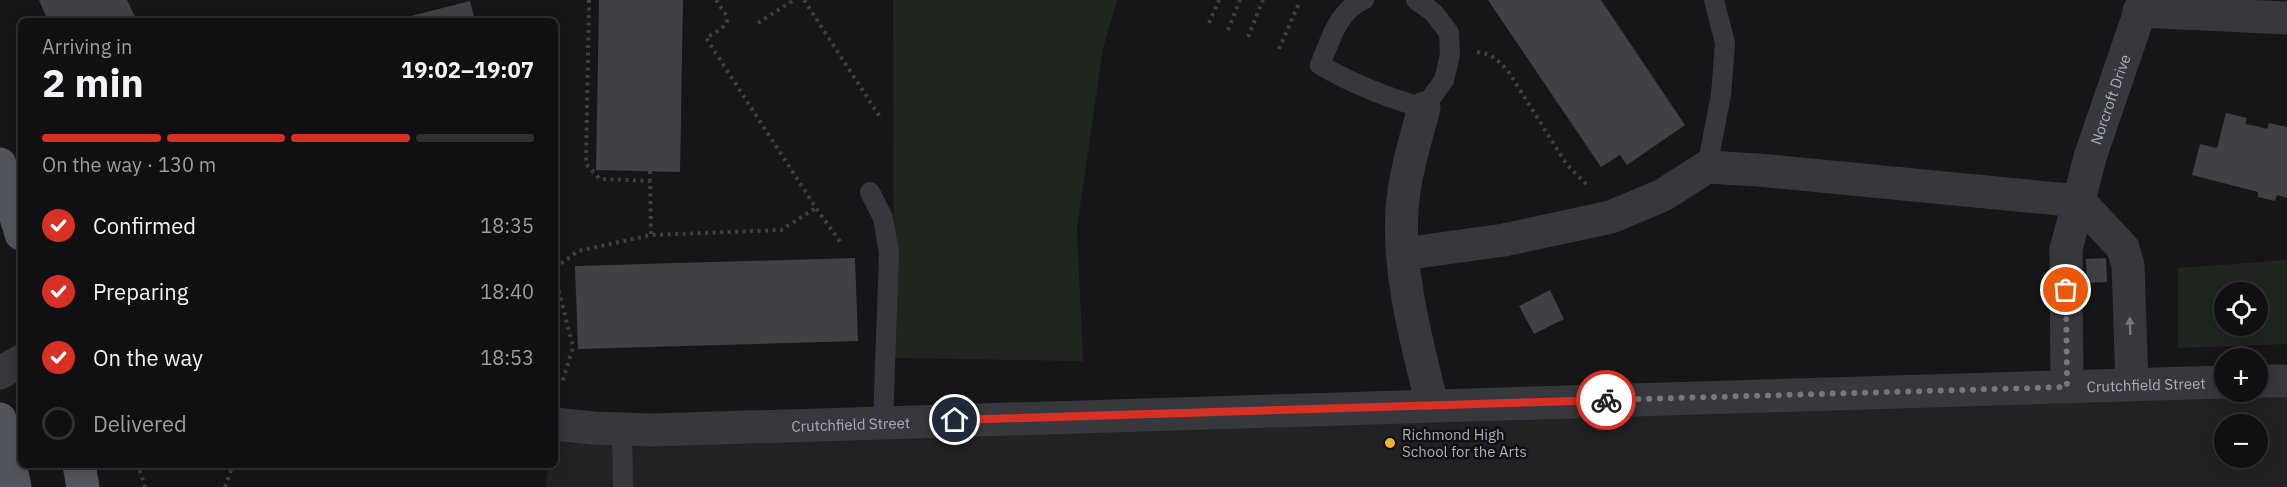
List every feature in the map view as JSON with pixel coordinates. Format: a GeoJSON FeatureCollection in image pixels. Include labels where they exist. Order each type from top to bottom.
{"type":"FeatureCollection","features":[{"type":"Feature","properties":{"kind":"main road"},"geometry":{"type":"LineString","coordinates":[[0,164],[18,224]]}},
{"type":"Feature","properties":{"kind":"main road"},"geometry":{"type":"LineString","coordinates":[[0,419],[15,487]]}},
{"type":"Feature","properties":{"kind":"main road"},"geometry":{"type":"LineString","coordinates":[[80,468],[83,487]]}},
{"type":"Feature","properties":{"kind":"street"},"geometry":{"type":"LineString","coordinates":[[2141,5],[2287,18]]}},
{"type":"Feature","properties":{"kind":"street","name":"Norcroft Drive"},"geometry":{"type":"LineString","coordinates":[[2067,387],[2066,249],[2090,157],[2141,5]]}},
{"type":"Feature","properties":{"kind":"street"},"geometry":{"type":"LineString","coordinates":[[1424,108],[1407,172],[1402,212],[1403,254],[1408,298],[1432,405]]}},
{"type":"Feature","properties":{"kind":"street"},"geometry":{"type":"LineString","coordinates":[[1403,254],[1504,240],[1611,217],[1663,195],[1707,167],[2079,201],[2122,248],[2128,265],[2132,385]]}},
{"type":"Feature","properties":{"kind":"street"},"geometry":{"type":"LineString","coordinates":[[0,373],[18,363]]}},
{"type":"Feature","properties":{"kind":"street"},"geometry":{"type":"LineString","coordinates":[[0,380],[18,385]]}},
{"type":"Feature","properties":{"kind":"street"},"geometry":{"type":"LineString","coordinates":[[2268,381],[2287,381]]}},
{"type":"Feature","properties":{"kind":"street","name":"Crutchfield Street"},"geometry":{"type":"LineString","coordinates":[[558,424],[622,430],[2214,382]]}},
{"type":"Feature","properties":{"kind":"lane"},"geometry":{"type":"LineString","coordinates":[[1364,0],[1341,17],[1320,65],[1344,79],[1401,102],[1424,108],[1444,80],[1450,55],[1449,33],[1434,13],[1416,0]]}},
{"type":"Feature","properties":{"kind":"lane"},"geometry":{"type":"LineString","coordinates":[[1707,167],[1721,95],[1725,43],[1714,0]]}},
{"type":"Feature","properties":{"kind":"lane"},"geometry":{"type":"LineString","coordinates":[[870,192],[883,218],[889,253],[883,422]]}},
{"type":"Feature","properties":{"kind":"lane"},"geometry":{"type":"LineString","coordinates":[[622,430],[623,487]]}},
{"type":"Feature","properties":{"kind":"path"},"geometry":{"type":"LineString","coordinates":[[589,0],[586,164],[600,180],[651,181]]}},
{"type":"Feature","properties":{"kind":"path"},"geometry":{"type":"LineString","coordinates":[[716,0],[726,15],[727,22],[721,29],[706,38],[841,243]]}},
{"type":"Feature","properties":{"kind":"path"},"geometry":{"type":"LineString","coordinates":[[758,23],[794,0]]}},
{"type":"Feature","properties":{"kind":"path"},"geometry":{"type":"LineString","coordinates":[[804,0],[880,117]]}},
{"type":"Feature","properties":{"kind":"path"},"geometry":{"type":"LineString","coordinates":[[1209,23],[1219,0]]}},
{"type":"Feature","properties":{"kind":"path"},"geometry":{"type":"LineString","coordinates":[[1228,30],[1240,0]]}},
{"type":"Feature","properties":{"kind":"path"},"geometry":{"type":"LineString","coordinates":[[1248,38],[1263,0]]}},
{"type":"Feature","properties":{"kind":"path"},"geometry":{"type":"LineString","coordinates":[[1279,49],[1300,1]]}},
{"type":"Feature","properties":{"kind":"path"},"geometry":{"type":"LineString","coordinates":[[1473,52],[1484,52],[1498,59],[1508,71],[1567,165],[1596,193]]}},
{"type":"Feature","properties":{"kind":"path"},"geometry":{"type":"LineString","coordinates":[[650,171],[651,235]]}},
{"type":"Feature","properties":{"kind":"path"},"geometry":{"type":"LineString","coordinates":[[558,266],[578,251],[651,235],[781,230],[816,207]]}},
{"type":"Feature","properties":{"kind":"path"},"geometry":{"type":"LineString","coordinates":[[558,292],[573,347],[562,383]]}},
{"type":"Feature","properties":{"kind":"path"},"geometry":{"type":"LineString","coordinates":[[139,468],[144,487]]}},
{"type":"Feature","properties":{"kind":"path"},"geometry":{"type":"LineString","coordinates":[[225,487],[231,468]]}},
{"type":"Feature","properties":{"kind":"shaded area"},"geometry":{"type":"Polygon","coordinates":[[[893,0],[1117,0],[1103,48],[1077,228],[1083,361],[894,358],[893,0]]]}},
{"type":"Feature","properties":{"kind":"shaded area"},"geometry":{"type":"Polygon","coordinates":[[[2287,260],[2287,344],[2178,348],[2178,268],[2287,260]]]}},
{"type":"Feature","properties":{"kind":"shaded area","name":"Richmond High School for the Arts"},"geometry":{"type":"Polygon","coordinates":[[[2287,381],[2287,487],[546,487],[548,468],[558,468],[558,424],[2214,393],[2214,402],[2268,402],[2268,388],[2287,381]]]}},
{"type":"Feature","properties":{"kind":"building"},"geometry":{"type":"Polygon","coordinates":[[[39,0],[127,0],[136,18],[47,18],[39,0]]]}},
{"type":"Feature","properties":{"kind":"building"},"geometry":{"type":"Polygon","coordinates":[[[599,0],[683,0],[680,172],[596,170],[599,0]]]}},
{"type":"Feature","properties":{"kind":"building"},"geometry":{"type":"Polygon","coordinates":[[[1488,0],[1601,0],[1685,125],[1627,165],[1620,155],[1601,167],[1488,0]]]}},
{"type":"Feature","properties":{"kind":"building"},"geometry":{"type":"Polygon","coordinates":[[[470,1],[474,18],[403,18],[470,1]]]}},
{"type":"Feature","properties":{"kind":"building"},"geometry":{"type":"Polygon","coordinates":[[[2226,113],[2247,118],[2245,124],[2267,129],[2269,123],[2287,127],[2287,198],[2277,195],[2275,201],[2258,197],[2258,192],[2192,175],[2200,144],[2217,148],[2226,113]]]}},
{"type":"Feature","properties":{"kind":"building"},"geometry":{"type":"Polygon","coordinates":[[[855,258],[858,341],[578,349],[575,266],[855,258]]]}},
{"type":"Feature","properties":{"kind":"building"},"geometry":{"type":"Polygon","coordinates":[[[2106,258],[2107,282],[2087,283],[2086,259],[2106,258]]]}},
{"type":"Feature","properties":{"kind":"building"},"geometry":{"type":"Polygon","coordinates":[[[1550,290],[1564,319],[1534,334],[1519,306],[1550,290]]]}},
{"type":"Feature","properties":{"kind":"way so far"},"geometry":{"type":"LineString","coordinates":[[1606,400],[2067,387],[2066,290]]}},
{"type":"Feature","properties":{"kind":"place","name":"Richmond High School for the Arts"},"geometry":{"type":"Point","coordinates":[1390,443]}},
{"type":"Feature","properties":{"kind":"route"},"geometry":{"type":"LineString","coordinates":[[955,420],[1606,400]]}}]}
